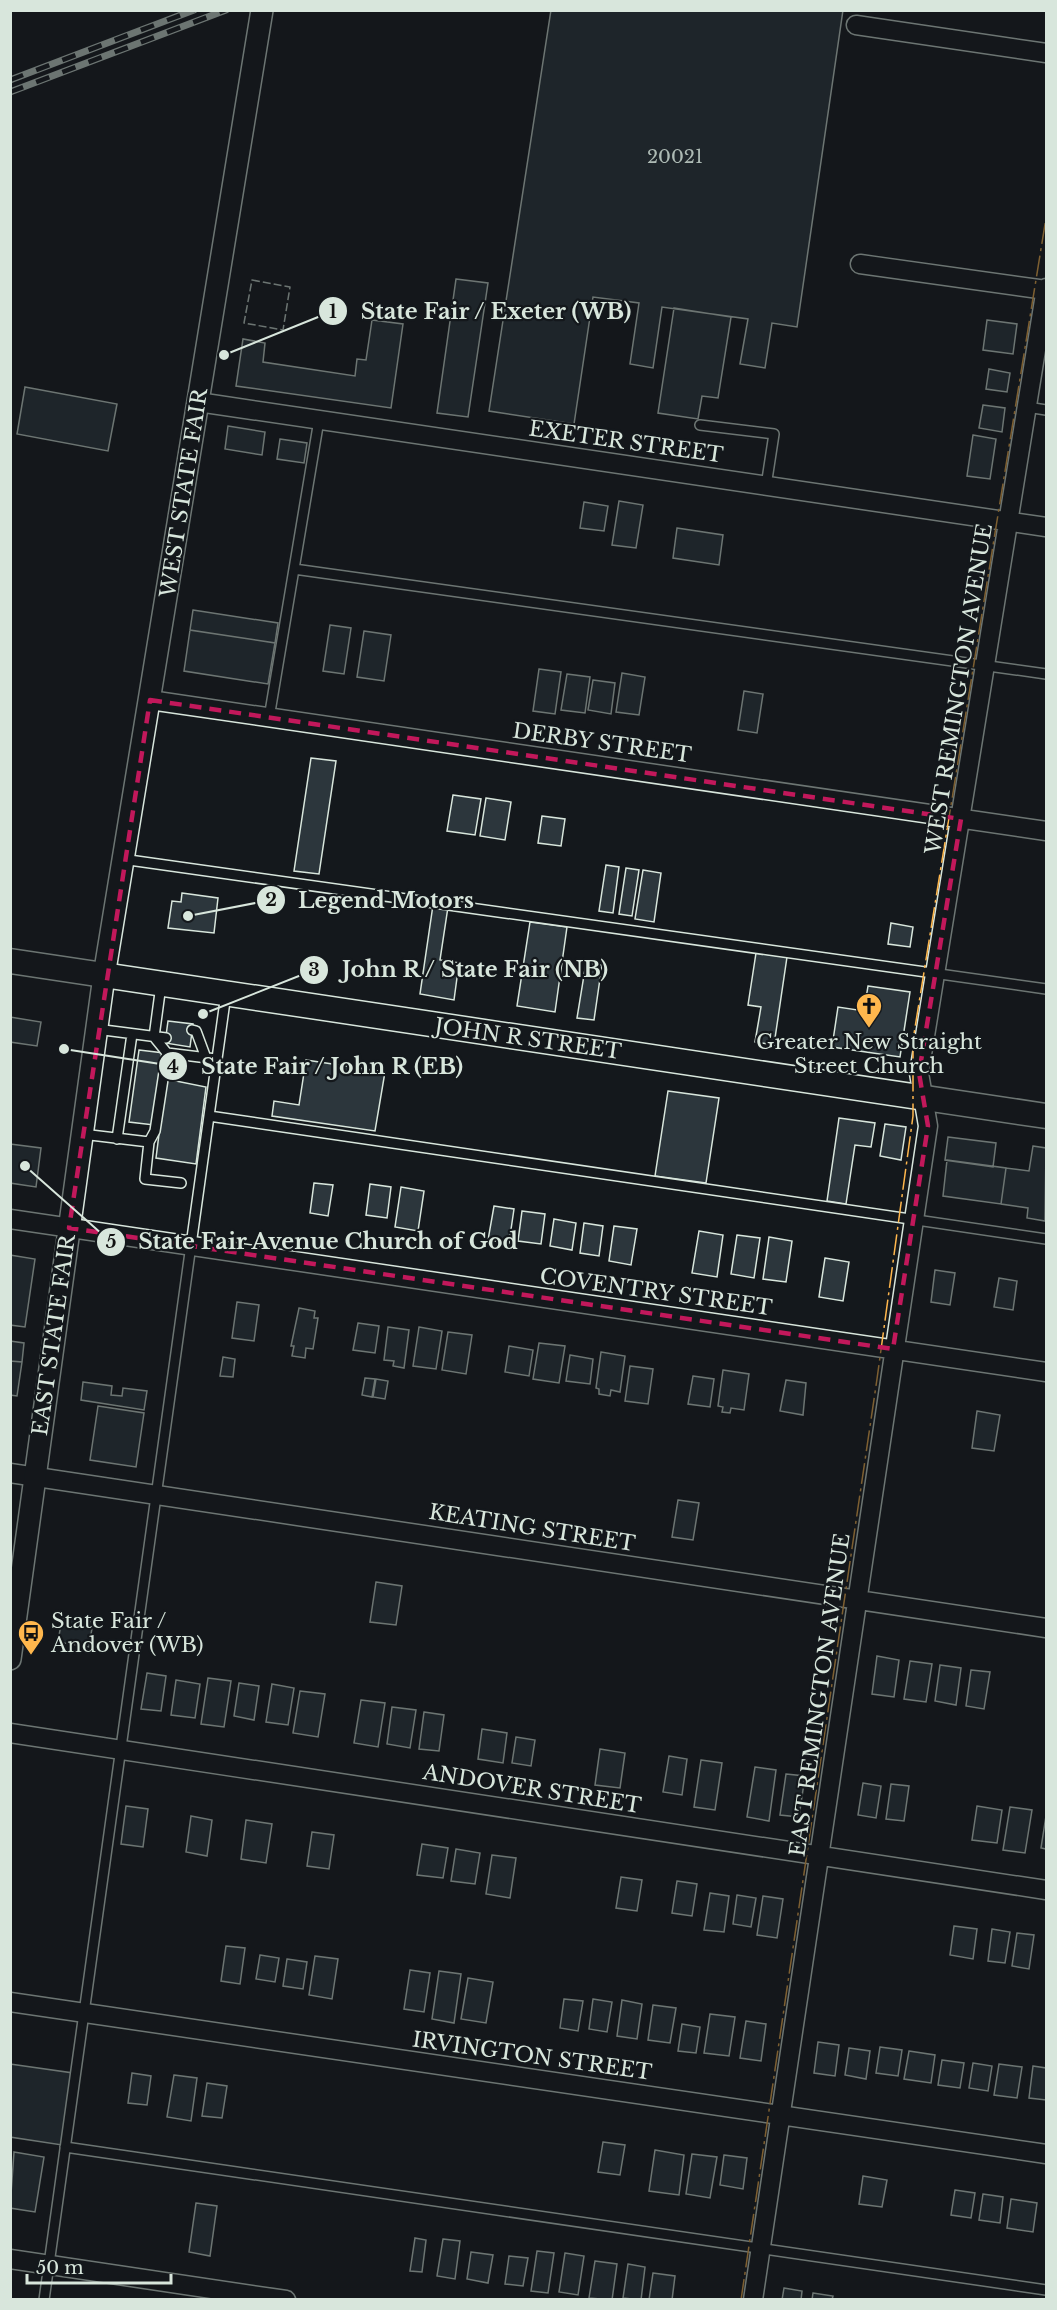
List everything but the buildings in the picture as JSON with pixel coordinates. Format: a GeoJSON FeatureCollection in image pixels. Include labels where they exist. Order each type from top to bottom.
{"type":"FeatureCollection","features":[{"type":"Feature","properties":{"kind":"main road","name":"JOHN R STREET"},"geometry":{"type":"LineString","coordinates":[[10,962],[1047,1116]]}},
{"type":"Feature","properties":{"kind":"street","name":"WEST STATE FAIR"},"geometry":{"type":"LineString","coordinates":[[104,976],[262,10]]}},
{"type":"Feature","properties":{"kind":"street"},"geometry":{"type":"LineString","coordinates":[[856,25],[1047,53]]}},
{"type":"Feature","properties":{"kind":"street"},"geometry":{"type":"LineString","coordinates":[[860,264],[1046,289]]}},
{"type":"Feature","properties":{"kind":"street","name":"WEST REMINGTON AVENUE"},"geometry":{"type":"LineString","coordinates":[[923,1097],[919,1073],[1046,289]]}},
{"type":"Feature","properties":{"kind":"street","name":"EXETER STREET"},"geometry":{"type":"LineString","coordinates":[[198,402],[1047,527]]}},
{"type":"Feature","properties":{"kind":"street","name":"DERBY STREET"},"geometry":{"type":"LineString","coordinates":[[150,700],[1047,831]]}},
{"type":"Feature","properties":{"kind":"street","name":"EAST STATE FAIR"},"geometry":{"type":"LineString","coordinates":[[10,1659],[104,976]]}},
{"type":"Feature","properties":{"kind":"street","name":"EAST REMINGTON AVENUE"},"geometry":{"type":"LineString","coordinates":[[753,2300],[928,1126],[923,1097]]}},
{"type":"Feature","properties":{"kind":"street","name":"COVENTRY STREET"},"geometry":{"type":"LineString","coordinates":[[10,1219],[1047,1372]]}},
{"type":"Feature","properties":{"kind":"street","name":"KEATING STREET"},"geometry":{"type":"LineString","coordinates":[[10,1473],[1047,1628]]}},
{"type":"Feature","properties":{"kind":"street","name":"ANDOVER STREET"},"geometry":{"type":"LineString","coordinates":[[10,1733],[1047,1890]]}},
{"type":"Feature","properties":{"kind":"street","name":"IRVINGTON STREET"},"geometry":{"type":"LineString","coordinates":[[10,2002],[1047,2154]]}},
{"type":"Feature","properties":{"kind":"street"},"geometry":{"type":"LineString","coordinates":[[10,2259],[286,2300]]}},
{"type":"Feature","properties":{"kind":"lane"},"geometry":{"type":"LineString","coordinates":[[1027,407],[1047,410]]}},
{"type":"Feature","properties":{"kind":"lane"},"geometry":{"type":"LineString","coordinates":[[269,717],[319,420]]}},
{"type":"Feature","properties":{"kind":"lane"},"geometry":{"type":"LineString","coordinates":[[700,425],[774,434],[766,486]]}},
{"type":"Feature","properties":{"kind":"lane"},"geometry":{"type":"LineString","coordinates":[[294,569],[1047,674]]}},
{"type":"Feature","properties":{"kind":"lane"},"geometry":{"type":"LineString","coordinates":[[122,859],[1047,989]]}},
{"type":"Feature","properties":{"kind":"lane"},"geometry":{"type":"LineString","coordinates":[[161,985],[154,1037],[166,1053],[211,1059]]}},
{"type":"Feature","properties":{"kind":"lane"},"geometry":{"type":"LineString","coordinates":[[44,2300],[208,1116],[211,1059],[225,994]]}},
{"type":"Feature","properties":{"kind":"lane"},"geometry":{"type":"LineString","coordinates":[[155,1025],[167,1027]]}},
{"type":"Feature","properties":{"kind":"lane"},"geometry":{"type":"LineString","coordinates":[[96,1029],[166,1038]]}},
{"type":"Feature","properties":{"kind":"lane"},"geometry":{"type":"LineString","coordinates":[[192,1030],[196,1030],[211,1059]]}},
{"type":"Feature","properties":{"kind":"lane"},"geometry":{"type":"LineString","coordinates":[[117,1139],[128,1098],[132,1034]]}},
{"type":"Feature","properties":{"kind":"lane"},"geometry":{"type":"LineString","coordinates":[[190,1042],[201,1043]]}},
{"type":"Feature","properties":{"kind":"lane"},"geometry":{"type":"LineString","coordinates":[[166,1053],[155,1131],[149,1142],[145,1179],[181,1183]]}},
{"type":"Feature","properties":{"kind":"lane"},"geometry":{"type":"LineString","coordinates":[[208,1116],[1047,1239]]}},
{"type":"Feature","properties":{"kind":"lane"},"geometry":{"type":"LineString","coordinates":[[81,1134],[149,1142]]}},
{"type":"Feature","properties":{"kind":"lane"},"geometry":{"type":"LineString","coordinates":[[65,2147],[1047,2290]]}},
{"type":"Feature","properties":{"kind":"highlighted area"},"geometry":{"type":"Polygon","coordinates":[[[150,700],[961,819],[919,1073],[928,1126],[893,1349],[69,1228],[150,700]]]}},
{"type":"Feature","properties":{"kind":"railway"},"geometry":{"type":"LineString","coordinates":[[10,80],[194,10]]}},
{"type":"Feature","properties":{"kind":"railway"},"geometry":{"type":"LineString","coordinates":[[10,92],[226,10]]}},
{"type":"Feature","properties":{"kind":"fence"},"geometry":{"type":"LineString","coordinates":[[252,280],[290,287],[283,330],[244,323],[252,280]]}},
{"type":"Feature","properties":{"kind":"power"},"geometry":{"type":"LineString","coordinates":[[741,2300],[877,1379],[913,1116],[913,1040],[1046,218]]}},
{"type":"Feature","properties":{"kind":"place","name":"State Fair / Exeter (WB)"},"geometry":{"type":"Point","coordinates":[224,355]}},
{"type":"Feature","properties":{"kind":"place","name":"Legend Motors"},"geometry":{"type":"Point","coordinates":[188,916]}},
{"type":"Feature","properties":{"kind":"place","name":"John R / State Fair (NB)"},"geometry":{"type":"Point","coordinates":[203,1014]}},
{"type":"Feature","properties":{"kind":"place","name":"Greater New Straight Street Church"},"geometry":{"type":"Point","coordinates":[869,1029]}},
{"type":"Feature","properties":{"kind":"place","name":"State Fair / John R (EB)"},"geometry":{"type":"Point","coordinates":[64,1049]}},
{"type":"Feature","properties":{"kind":"place","name":"State Fair Avenue Church of God"},"geometry":{"type":"Point","coordinates":[25,1166]}},
{"type":"Feature","properties":{"kind":"place","name":"State Fair / Andover (WB)"},"geometry":{"type":"Point","coordinates":[31,1656]}}]}
